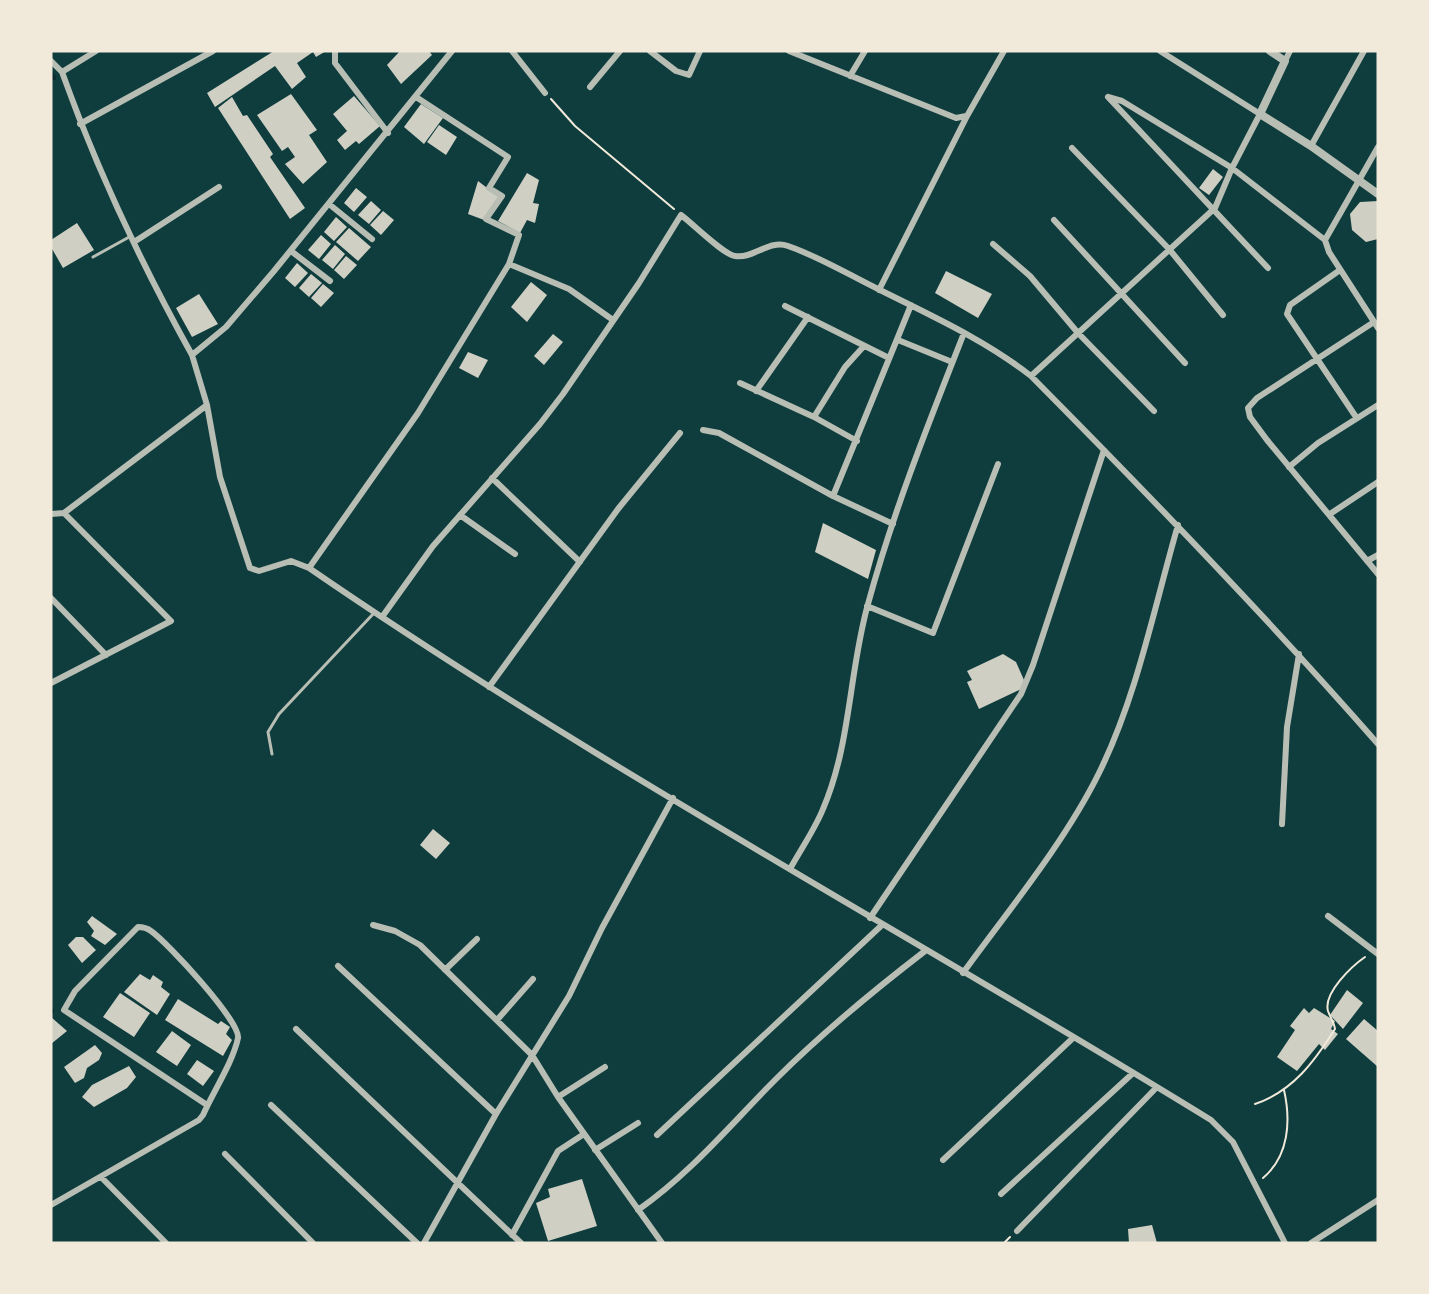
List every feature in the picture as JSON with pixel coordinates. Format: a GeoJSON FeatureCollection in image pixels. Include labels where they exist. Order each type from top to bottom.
{"type":"FeatureCollection","features":[{"type":"Feature","properties":{"kind":"street"},"geometry":{"type":"LineString","coordinates":[[62,72],[96,51]]}},
{"type":"Feature","properties":{"kind":"street"},"geometry":{"type":"LineString","coordinates":[[80,124],[213,51]]}},
{"type":"Feature","properties":{"kind":"street"},"geometry":{"type":"LineString","coordinates":[[335,51],[335,63],[388,132]]}},
{"type":"Feature","properties":{"kind":"street"},"geometry":{"type":"LineString","coordinates":[[192,355],[226,327],[452,51]]}},
{"type":"Feature","properties":{"kind":"street"},"geometry":{"type":"LineString","coordinates":[[512,51],[545,93]]}},
{"type":"Feature","properties":{"kind":"street"},"geometry":{"type":"LineString","coordinates":[[590,87],[620,51]]}},
{"type":"Feature","properties":{"kind":"street"},"geometry":{"type":"LineString","coordinates":[[650,51],[676,71],[689,75],[700,51]]}},
{"type":"Feature","properties":{"kind":"street"},"geometry":{"type":"LineString","coordinates":[[789,51],[956,118],[966,116]]}},
{"type":"Feature","properties":{"kind":"street"},"geometry":{"type":"LineString","coordinates":[[850,76],[865,51]]}},
{"type":"Feature","properties":{"kind":"street"},"geometry":{"type":"LineString","coordinates":[[879,290],[966,116],[1004,51]]}},
{"type":"Feature","properties":{"kind":"street"},"geometry":{"type":"LineString","coordinates":[[1161,51],[1311,146],[1378,194]]}},
{"type":"Feature","properties":{"kind":"street"},"geometry":{"type":"LineString","coordinates":[[1270,51],[1285,61]]}},
{"type":"Feature","properties":{"kind":"street"},"geometry":{"type":"LineString","coordinates":[[1031,376],[1215,208],[1232,168],[1290,51]]}},
{"type":"Feature","properties":{"kind":"street"},"geometry":{"type":"LineString","coordinates":[[1311,146],[1364,51]]}},
{"type":"Feature","properties":{"kind":"street"},"geometry":{"type":"LineString","coordinates":[[51,61],[62,72],[80,124],[132,239],[192,355],[207,405],[220,477],[250,568],[259,571],[291,561],[309,568],[489,687],[870,918],[1220,1126],[1233,1142],[1285,1243]]}},
{"type":"Feature","properties":{"kind":"street"},"geometry":{"type":"LineString","coordinates":[[1268,268],[1215,208],[1108,96],[1122,100],[1232,168],[1325,240],[1329,252],[1376,325],[1257,398],[1248,408],[1256,424],[1378,574]]}},
{"type":"Feature","properties":{"kind":"street"},"geometry":{"type":"LineString","coordinates":[[309,568],[418,413],[509,264],[519,235],[486,219],[502,196],[489,188],[508,157],[416,97]]}},
{"type":"Feature","properties":{"kind":"street"},"geometry":{"type":"LineString","coordinates":[[1325,240],[1378,147]]}},
{"type":"Feature","properties":{"kind":"street"},"geometry":{"type":"LineString","coordinates":[[1072,148],[1169,249],[1223,315]]}},
{"type":"Feature","properties":{"kind":"street"},"geometry":{"type":"LineString","coordinates":[[132,239],[219,187]]}},
{"type":"Feature","properties":{"kind":"street"},"geometry":{"type":"LineString","coordinates":[[329,204],[372,239]]}},
{"type":"Feature","properties":{"kind":"street"},"geometry":{"type":"LineString","coordinates":[[382,617],[433,546],[540,424],[613,320],[681,215],[734,256],[776,244],[787,245],[819,258],[994,348],[1031,376],[1178,525],[1299,654],[1378,744]]}},
{"type":"Feature","properties":{"kind":"street"},"geometry":{"type":"LineString","coordinates":[[1054,220],[1185,363]]}},
{"type":"Feature","properties":{"kind":"street"},"geometry":{"type":"LineString","coordinates":[[993,244],[1029,276],[1078,333],[1154,411]]}},
{"type":"Feature","properties":{"kind":"street"},"geometry":{"type":"LineString","coordinates":[[291,250],[330,281]]}},
{"type":"Feature","properties":{"kind":"street"},"geometry":{"type":"LineString","coordinates":[[509,264],[569,289],[613,320]]}},
{"type":"Feature","properties":{"kind":"street"},"geometry":{"type":"LineString","coordinates":[[1340,270],[1290,305],[1287,311],[1356,417]]}},
{"type":"Feature","properties":{"kind":"street"},"geometry":{"type":"LineString","coordinates":[[833,496],[898,340],[910,305]]}},
{"type":"Feature","properties":{"kind":"street"},"geometry":{"type":"LineString","coordinates":[[785,306],[889,358]]}},
{"type":"Feature","properties":{"kind":"street"},"geometry":{"type":"LineString","coordinates":[[756,391],[808,317]]}},
{"type":"Feature","properties":{"kind":"street"},"geometry":{"type":"LineString","coordinates":[[790,868],[823,810],[830,790],[838,762],[867,606],[892,524],[964,333]]}},
{"type":"Feature","properties":{"kind":"street"},"geometry":{"type":"LineString","coordinates":[[898,340],[952,362]]}},
{"type":"Feature","properties":{"kind":"street"},"geometry":{"type":"LineString","coordinates":[[814,417],[845,367],[864,346]]}},
{"type":"Feature","properties":{"kind":"street"},"geometry":{"type":"LineString","coordinates":[[740,383],[814,417],[857,441]]}},
{"type":"Feature","properties":{"kind":"street"},"geometry":{"type":"LineString","coordinates":[[51,514],[64,513],[207,405]]}},
{"type":"Feature","properties":{"kind":"street"},"geometry":{"type":"LineString","coordinates":[[1289,466],[1356,417],[1378,405]]}},
{"type":"Feature","properties":{"kind":"street"},"geometry":{"type":"LineString","coordinates":[[703,429],[721,434],[833,496],[892,524]]}},
{"type":"Feature","properties":{"kind":"street"},"geometry":{"type":"LineString","coordinates":[[489,687],[618,509],[680,433]]}},
{"type":"Feature","properties":{"kind":"street"},"geometry":{"type":"LineString","coordinates":[[870,918],[1021,694],[1033,665],[1104,450]]}},
{"type":"Feature","properties":{"kind":"street"},"geometry":{"type":"LineString","coordinates":[[867,606],[933,633],[998,464]]}},
{"type":"Feature","properties":{"kind":"street"},"geometry":{"type":"LineString","coordinates":[[492,478],[580,562]]}},
{"type":"Feature","properties":{"kind":"street"},"geometry":{"type":"LineString","coordinates":[[1330,514],[1378,482]]}},
{"type":"Feature","properties":{"kind":"street"},"geometry":{"type":"LineString","coordinates":[[51,683],[171,621],[64,513]]}},
{"type":"Feature","properties":{"kind":"street"},"geometry":{"type":"LineString","coordinates":[[460,515],[515,554]]}},
{"type":"Feature","properties":{"kind":"street"},"geometry":{"type":"LineString","coordinates":[[963,973],[1043,862],[1098,775],[1126,706],[1178,525]]}},
{"type":"Feature","properties":{"kind":"street"},"geometry":{"type":"LineString","coordinates":[[1368,561],[1378,555]]}},
{"type":"Feature","properties":{"kind":"street"},"geometry":{"type":"LineString","coordinates":[[51,598],[106,655]]}},
{"type":"Feature","properties":{"kind":"street"},"geometry":{"type":"LineString","coordinates":[[1282,824],[1287,728],[1299,654]]}},
{"type":"Feature","properties":{"kind":"street"},"geometry":{"type":"LineString","coordinates":[[424,1243],[458,1186],[496,1114],[569,996],[673,798]]}},
{"type":"Feature","properties":{"kind":"street"},"geometry":{"type":"LineString","coordinates":[[1328,916],[1376,952]]}},
{"type":"Feature","properties":{"kind":"street"},"geometry":{"type":"LineString","coordinates":[[373,925],[395,932],[420,945],[532,1055],[558,1097],[662,1243]]}},
{"type":"Feature","properties":{"kind":"street"},"geometry":{"type":"LineString","coordinates":[[657,1135],[882,925]]}},
{"type":"Feature","properties":{"kind":"street"},"geometry":{"type":"LineString","coordinates":[[51,1205],[196,1123],[207,1106],[238,1037],[233,1021],[190,970],[152,931],[138,927],[75,991],[64,1010],[207,1106]]}},
{"type":"Feature","properties":{"kind":"street"},"geometry":{"type":"LineString","coordinates":[[445,970],[477,939]]}},
{"type":"Feature","properties":{"kind":"street"},"geometry":{"type":"LineString","coordinates":[[638,1210],[690,1169],[840,1017],[925,951]]}},
{"type":"Feature","properties":{"kind":"street"},"geometry":{"type":"LineString","coordinates":[[338,966],[496,1114]]}},
{"type":"Feature","properties":{"kind":"street"},"geometry":{"type":"LineString","coordinates":[[497,1020],[533,979]]}},
{"type":"Feature","properties":{"kind":"street"},"geometry":{"type":"LineString","coordinates":[[296,1029],[458,1186],[521,1243]]}},
{"type":"Feature","properties":{"kind":"street"},"geometry":{"type":"LineString","coordinates":[[943,1160],[1073,1038]]}},
{"type":"Feature","properties":{"kind":"street"},"geometry":{"type":"LineString","coordinates":[[558,1097],[605,1067]]}},
{"type":"Feature","properties":{"kind":"street"},"geometry":{"type":"LineString","coordinates":[[1001,1194],[1132,1074]]}},
{"type":"Feature","properties":{"kind":"street"},"geometry":{"type":"LineString","coordinates":[[1017,1231],[1156,1088]]}},
{"type":"Feature","properties":{"kind":"street"},"geometry":{"type":"LineString","coordinates":[[271,1105],[417,1243]]}},
{"type":"Feature","properties":{"kind":"street"},"geometry":{"type":"LineString","coordinates":[[595,1150],[638,1123]]}},
{"type":"Feature","properties":{"kind":"street"},"geometry":{"type":"LineString","coordinates":[[512,1234],[558,1151],[584,1134]]}},
{"type":"Feature","properties":{"kind":"street"},"geometry":{"type":"LineString","coordinates":[[225,1154],[313,1243]]}},
{"type":"Feature","properties":{"kind":"street"},"geometry":{"type":"LineString","coordinates":[[101,1177],[166,1243]]}},
{"type":"Feature","properties":{"kind":"street"},"geometry":{"type":"LineString","coordinates":[[1311,1243],[1378,1200]]}},
{"type":"Feature","properties":{"kind":"lane"},"geometry":{"type":"LineString","coordinates":[[93,257],[132,239]]}},
{"type":"Feature","properties":{"kind":"lane"},"geometry":{"type":"LineString","coordinates":[[272,754],[268,732],[279,714],[374,613]]}},
{"type":"Feature","properties":{"kind":"path"},"geometry":{"type":"LineString","coordinates":[[545,93],[575,126],[681,215]]}},
{"type":"Feature","properties":{"kind":"path"},"geometry":{"type":"LineString","coordinates":[[1255,1104],[1273,1098],[1308,1067],[1335,1029],[1328,1010],[1329,1000],[1336,986],[1358,962],[1376,952]]}},
{"type":"Feature","properties":{"kind":"path"},"geometry":{"type":"LineString","coordinates":[[1255,1184],[1281,1159],[1288,1107],[1284,1090]]}},
{"type":"Feature","properties":{"kind":"building"},"geometry":{"type":"Polygon","coordinates":[[[274,51],[326,51],[316,57],[313,52],[297,63],[306,77],[292,89],[275,66],[215,107],[207,93],[274,51]]]}},
{"type":"Feature","properties":{"kind":"building"},"geometry":{"type":"Polygon","coordinates":[[[400,51],[429,51],[432,55],[401,84],[387,65],[400,51]]]}},
{"type":"Feature","properties":{"kind":"building"},"geometry":{"type":"Polygon","coordinates":[[[291,94],[317,130],[309,135],[327,162],[303,184],[285,164],[295,157],[288,147],[282,151],[257,115],[291,94]]]}},
{"type":"Feature","properties":{"kind":"building"},"geometry":{"type":"Polygon","coordinates":[[[354,96],[380,126],[359,144],[356,141],[345,150],[337,140],[347,131],[333,114],[354,96]]]}},
{"type":"Feature","properties":{"kind":"building"},"geometry":{"type":"Polygon","coordinates":[[[232,97],[243,116],[247,115],[273,154],[270,157],[305,208],[290,219],[218,108],[232,97]]]}},
{"type":"Feature","properties":{"kind":"building"},"geometry":{"type":"Polygon","coordinates":[[[421,104],[443,118],[424,144],[404,127],[421,104]]]}},
{"type":"Feature","properties":{"kind":"building"},"geometry":{"type":"Polygon","coordinates":[[[439,125],[457,137],[446,155],[427,142],[439,125]]]}},
{"type":"Feature","properties":{"kind":"building"},"geometry":{"type":"Polygon","coordinates":[[[1213,169],[1223,177],[1209,195],[1199,188],[1213,169]]]}},
{"type":"Feature","properties":{"kind":"building"},"geometry":{"type":"Polygon","coordinates":[[[527,173],[539,180],[533,203],[539,204],[535,223],[527,220],[520,233],[498,221],[527,173]]]}},
{"type":"Feature","properties":{"kind":"building"},"geometry":{"type":"Polygon","coordinates":[[[478,181],[499,197],[484,220],[468,214],[478,181]]]}},
{"type":"Feature","properties":{"kind":"building"},"geometry":{"type":"Polygon","coordinates":[[[356,188],[367,197],[354,212],[344,203],[356,188]]]}},
{"type":"Feature","properties":{"kind":"building"},"geometry":{"type":"Polygon","coordinates":[[[371,201],[381,210],[369,224],[358,215],[371,201]]]}},
{"type":"Feature","properties":{"kind":"building"},"geometry":{"type":"Polygon","coordinates":[[[1378,201],[1378,239],[1366,242],[1352,230],[1350,214],[1360,202],[1378,201]]]}},
{"type":"Feature","properties":{"kind":"building"},"geometry":{"type":"Polygon","coordinates":[[[383,211],[394,220],[381,235],[370,225],[383,211]]]}},
{"type":"Feature","properties":{"kind":"building"},"geometry":{"type":"Polygon","coordinates":[[[336,217],[347,227],[334,241],[324,232],[336,217]]]}},
{"type":"Feature","properties":{"kind":"building"},"geometry":{"type":"Polygon","coordinates":[[[77,223],[94,250],[63,268],[51,247],[51,240],[77,223]]]}},
{"type":"Feature","properties":{"kind":"building"},"geometry":{"type":"Polygon","coordinates":[[[349,228],[371,247],[358,261],[336,242],[349,228]]]}},
{"type":"Feature","properties":{"kind":"building"},"geometry":{"type":"Polygon","coordinates":[[[321,235],[331,244],[319,259],[308,250],[321,235]]]}},
{"type":"Feature","properties":{"kind":"building"},"geometry":{"type":"Polygon","coordinates":[[[335,245],[345,254],[333,269],[322,260],[335,245]]]}},
{"type":"Feature","properties":{"kind":"building"},"geometry":{"type":"Polygon","coordinates":[[[346,256],[357,265],[344,279],[334,270],[346,256]]]}},
{"type":"Feature","properties":{"kind":"building"},"geometry":{"type":"Polygon","coordinates":[[[297,263],[308,273],[295,287],[285,278],[297,263]]]}},
{"type":"Feature","properties":{"kind":"building"},"geometry":{"type":"Polygon","coordinates":[[[946,271],[992,294],[978,318],[935,293],[946,271]]]}},
{"type":"Feature","properties":{"kind":"building"},"geometry":{"type":"Polygon","coordinates":[[[311,274],[322,283],[309,297],[299,288],[311,274]]]}},
{"type":"Feature","properties":{"kind":"building"},"geometry":{"type":"Polygon","coordinates":[[[531,282],[547,295],[527,322],[511,307],[531,282]]]}},
{"type":"Feature","properties":{"kind":"building"},"geometry":{"type":"Polygon","coordinates":[[[323,284],[334,293],[321,307],[311,298],[323,284]]]}},
{"type":"Feature","properties":{"kind":"building"},"geometry":{"type":"Polygon","coordinates":[[[199,294],[218,324],[192,337],[176,308],[199,294]]]}},
{"type":"Feature","properties":{"kind":"building"},"geometry":{"type":"Polygon","coordinates":[[[553,334],[563,342],[544,365],[534,356],[553,334]]]}},
{"type":"Feature","properties":{"kind":"building"},"geometry":{"type":"Polygon","coordinates":[[[468,352],[488,360],[478,378],[459,368],[468,352]]]}},
{"type":"Feature","properties":{"kind":"building"},"geometry":{"type":"Polygon","coordinates":[[[823,523],[876,550],[868,579],[815,552],[823,523]]]}},
{"type":"Feature","properties":{"kind":"building"},"geometry":{"type":"Polygon","coordinates":[[[1003,654],[1016,662],[1024,680],[1021,689],[979,709],[967,682],[972,680],[967,671],[1003,654]]]}},
{"type":"Feature","properties":{"kind":"building"},"geometry":{"type":"Polygon","coordinates":[[[433,829],[450,843],[436,859],[420,845],[433,829]]]}},
{"type":"Feature","properties":{"kind":"building"},"geometry":{"type":"Polygon","coordinates":[[[92,916],[117,934],[105,945],[91,936],[94,931],[87,922],[92,916]]]}},
{"type":"Feature","properties":{"kind":"building"},"geometry":{"type":"Polygon","coordinates":[[[76,937],[83,937],[96,950],[82,963],[68,945],[76,937]]]}},
{"type":"Feature","properties":{"kind":"building"},"geometry":{"type":"Polygon","coordinates":[[[140,974],[150,980],[153,975],[163,982],[161,987],[170,994],[157,1015],[124,992],[140,974]]]}},
{"type":"Feature","properties":{"kind":"building"},"geometry":{"type":"Polygon","coordinates":[[[1347,990],[1363,1003],[1343,1029],[1330,1015],[1347,990]]]}},
{"type":"Feature","properties":{"kind":"building"},"geometry":{"type":"Polygon","coordinates":[[[120,993],[150,1013],[134,1037],[103,1017],[120,993]]]}},
{"type":"Feature","properties":{"kind":"building"},"geometry":{"type":"Polygon","coordinates":[[[178,999],[218,1024],[221,1021],[230,1027],[226,1034],[232,1040],[223,1056],[165,1020],[178,999]]]}},
{"type":"Feature","properties":{"kind":"building"},"geometry":{"type":"Polygon","coordinates":[[[1304,1008],[1309,1013],[1314,1008],[1335,1021],[1331,1029],[1338,1034],[1325,1050],[1319,1044],[1297,1071],[1277,1057],[1295,1030],[1290,1026],[1304,1008]]]}},
{"type":"Feature","properties":{"kind":"building"},"geometry":{"type":"Polygon","coordinates":[[[51,1017],[67,1031],[51,1044],[51,1017]]]}},
{"type":"Feature","properties":{"kind":"building"},"geometry":{"type":"Polygon","coordinates":[[[1364,1019],[1378,1031],[1378,1067],[1346,1039],[1364,1019]]]}},
{"type":"Feature","properties":{"kind":"building"},"geometry":{"type":"Polygon","coordinates":[[[172,1031],[191,1045],[177,1066],[156,1052],[172,1031]]]}},
{"type":"Feature","properties":{"kind":"building"},"geometry":{"type":"Polygon","coordinates":[[[95,1045],[102,1053],[99,1060],[87,1068],[84,1078],[75,1083],[64,1067],[95,1045]]]}},
{"type":"Feature","properties":{"kind":"building"},"geometry":{"type":"Polygon","coordinates":[[[197,1060],[214,1071],[203,1086],[187,1074],[197,1060]]]}},
{"type":"Feature","properties":{"kind":"building"},"geometry":{"type":"Polygon","coordinates":[[[129,1066],[136,1077],[127,1088],[94,1107],[82,1097],[92,1085],[129,1066]]]}},
{"type":"Feature","properties":{"kind":"building"},"geometry":{"type":"Polygon","coordinates":[[[582,1179],[597,1226],[548,1241],[536,1203],[550,1197],[548,1189],[582,1179]]]}},
{"type":"Feature","properties":{"kind":"building"},"geometry":{"type":"Polygon","coordinates":[[[1152,1225],[1157,1243],[1129,1243],[1128,1229],[1152,1225]]]}},
{"type":"Feature","properties":{"kind":"waterway"},"geometry":{"type":"LineString","coordinates":[[51,73],[54,78]]}}]}
